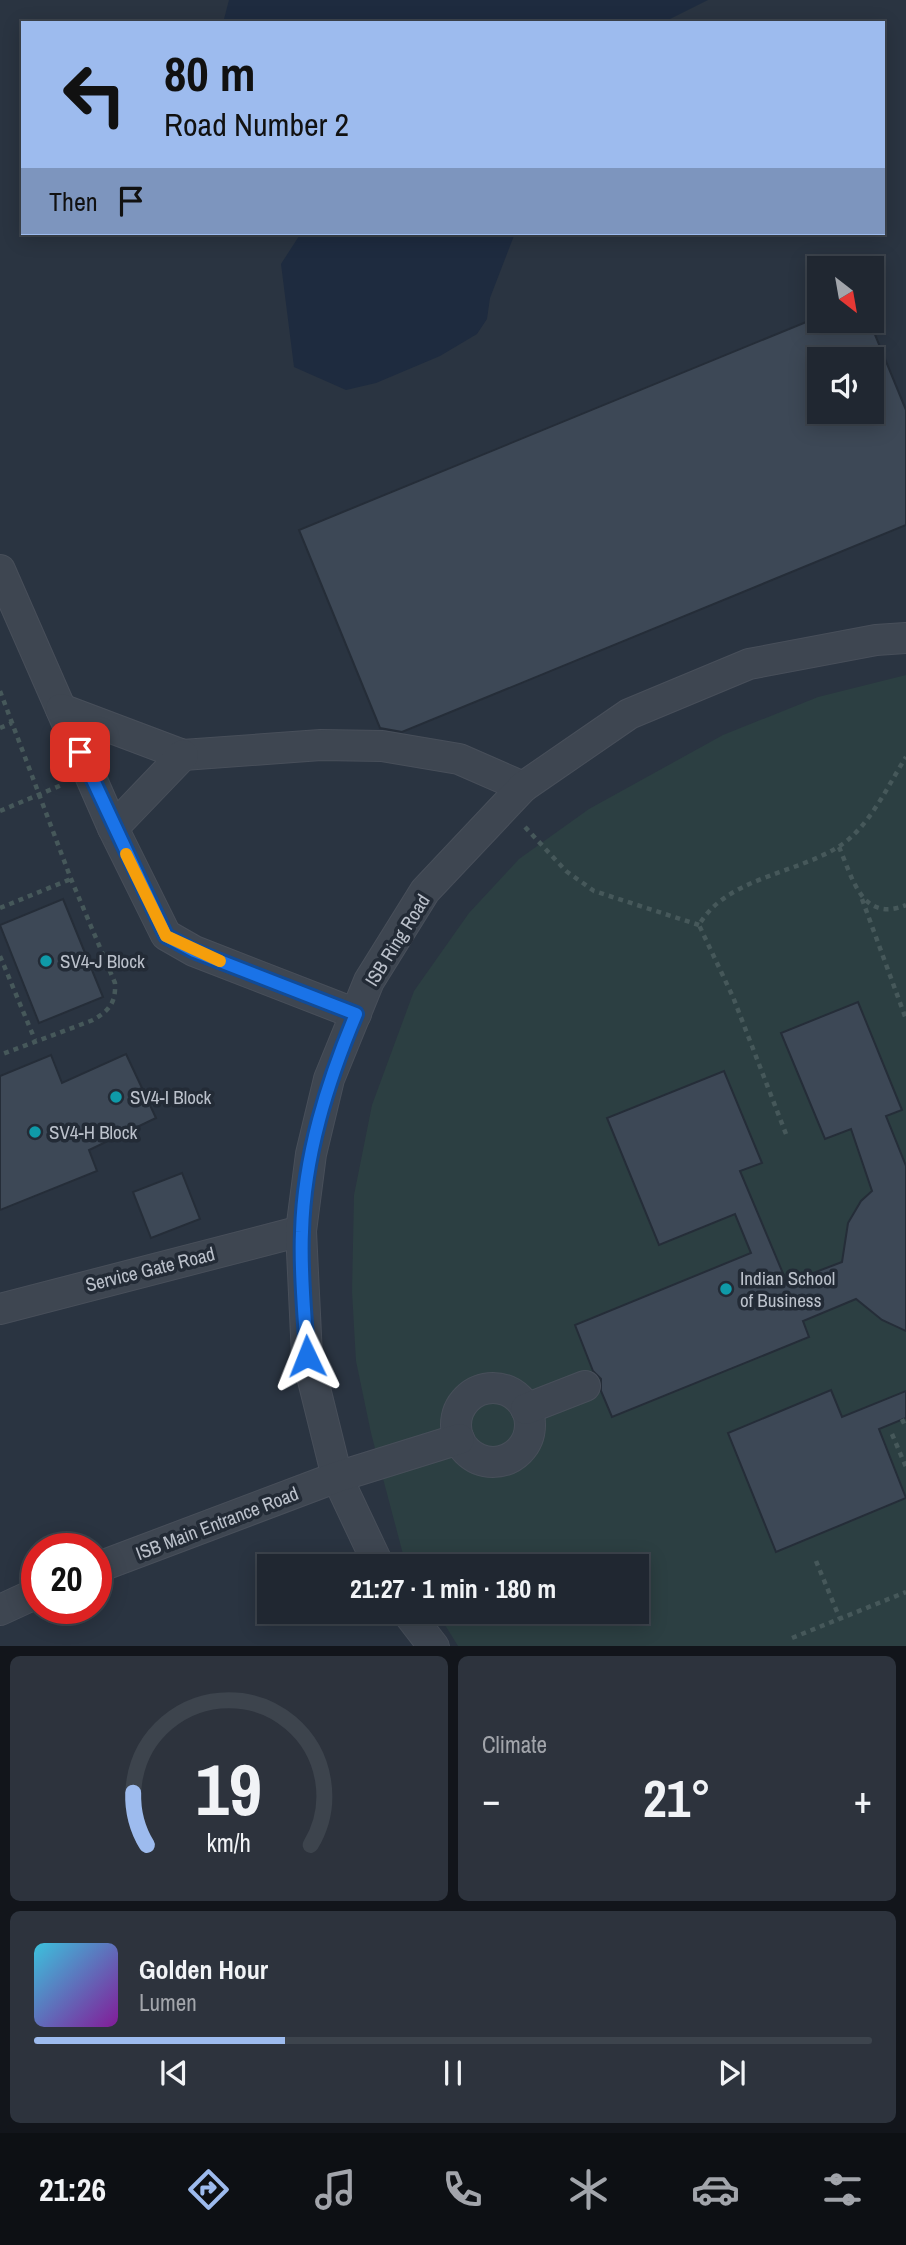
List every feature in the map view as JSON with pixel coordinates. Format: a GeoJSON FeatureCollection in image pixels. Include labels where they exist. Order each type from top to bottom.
{"type":"FeatureCollection","features":[{"type":"Feature","properties":{"kind":"lane"},"geometry":{"type":"LineString","coordinates":[[0,570],[113,828],[166,936],[194,951],[356,1014]]}},
{"type":"Feature","properties":{"kind":"lane","name":"ISB Ring Road"},"geometry":{"type":"LineString","coordinates":[[373,1554],[337,1477],[307,1356],[302,1231],[311,1154],[329,1079],[369,981],[425,891],[514,797],[629,714],[749,664],[876,640],[906,638]]}},
{"type":"Feature","properties":{"kind":"lane"},"geometry":{"type":"LineString","coordinates":[[61,709],[183,755],[321,745],[382,746],[458,759],[514,797]]}},
{"type":"Feature","properties":{"kind":"lane"},"geometry":{"type":"LineString","coordinates":[[113,828],[183,755]]}},
{"type":"Feature","properties":{"kind":"lane","name":"Service Gate Road"},"geometry":{"type":"LineString","coordinates":[[0,1309],[302,1231]]}},
{"type":"Feature","properties":{"kind":"lane"},"geometry":{"type":"LineString","coordinates":[[526,1409],[585,1386]]}},
{"type":"Feature","properties":{"kind":"lane"},"geometry":{"type":"LineString","coordinates":[[502,1388],[519,1398],[526,1409],[529,1415],[529,1434],[520,1451],[503,1461],[483,1462],[466,1452],[458,1439],[456,1416],[465,1399],[482,1389],[502,1388]]}},
{"type":"Feature","properties":{"kind":"lane","name":"ISB Main Entrance Road"},"geometry":{"type":"LineString","coordinates":[[112,1562],[337,1477],[458,1439]]}},
{"type":"Feature","properties":{"kind":"lane"},"geometry":{"type":"LineString","coordinates":[[0,1610],[21,1600]]}},
{"type":"Feature","properties":{"kind":"lane"},"geometry":{"type":"LineString","coordinates":[[416,1624],[432,1646]]}},
{"type":"Feature","properties":{"kind":"path"},"geometry":{"type":"LineString","coordinates":[[0,691],[71,879],[115,983],[116,999],[107,1011],[93,1020],[0,1055]]}},
{"type":"Feature","properties":{"kind":"path"},"geometry":{"type":"LineString","coordinates":[[0,728],[12,723]]}},
{"type":"Feature","properties":{"kind":"path"},"geometry":{"type":"LineString","coordinates":[[699,925],[709,908],[733,893],[839,847],[863,825],[906,757]]}},
{"type":"Feature","properties":{"kind":"path"},"geometry":{"type":"LineString","coordinates":[[0,811],[39,795]]}},
{"type":"Feature","properties":{"kind":"path"},"geometry":{"type":"LineString","coordinates":[[514,797],[566,871],[594,891],[699,925],[733,997],[786,1134]]}},
{"type":"Feature","properties":{"kind":"path"},"geometry":{"type":"LineString","coordinates":[[839,847],[862,898],[906,1019]]}},
{"type":"Feature","properties":{"kind":"path"},"geometry":{"type":"LineString","coordinates":[[0,908],[71,879]]}},
{"type":"Feature","properties":{"kind":"path"},"geometry":{"type":"LineString","coordinates":[[862,898],[876,907],[892,910],[906,905]]}},
{"type":"Feature","properties":{"kind":"path"},"geometry":{"type":"LineString","coordinates":[[0,956],[35,1040]]}},
{"type":"Feature","properties":{"kind":"path"},"geometry":{"type":"LineString","coordinates":[[902,1419],[906,1428]]}},
{"type":"Feature","properties":{"kind":"path"},"geometry":{"type":"LineString","coordinates":[[892,1434],[906,1467]]}},
{"type":"Feature","properties":{"kind":"path"},"geometry":{"type":"LineString","coordinates":[[816,1561],[840,1619]]}},
{"type":"Feature","properties":{"kind":"path"},"geometry":{"type":"LineString","coordinates":[[792,1638],[906,1592]]}},
{"type":"Feature","properties":{"kind":"shaded area"},"geometry":{"type":"Polygon","coordinates":[[[906,675],[906,1646],[458,1646],[444,1624],[649,1624],[649,1554],[403,1554],[371,1433],[356,1361],[352,1292],[354,1195],[372,1105],[414,991],[469,913],[519,859],[589,809],[723,735],[818,697],[906,675]]]}},
{"type":"Feature","properties":{"kind":"water"},"geometry":{"type":"Polygon","coordinates":[[[229,0],[708,0],[666,21],[224,21],[229,0]]]}},
{"type":"Feature","properties":{"kind":"water"},"geometry":{"type":"Polygon","coordinates":[[[300,235],[514,235],[490,298],[487,319],[477,334],[440,356],[376,383],[346,390],[294,367],[281,264],[300,235]]]}},
{"type":"Feature","properties":{"kind":"building"},"geometry":{"type":"Polygon","coordinates":[[[807,322],[807,333],[874,333],[880,347],[807,347],[807,424],[884,424],[884,356],[906,410],[906,525],[402,732],[380,728],[299,530],[807,322]]]}},
{"type":"Feature","properties":{"kind":"building","name":"SV4-J Block"},"geometry":{"type":"Polygon","coordinates":[[[63,899],[103,997],[39,1023],[0,925],[63,899]]]}},
{"type":"Feature","properties":{"kind":"building","name":"Indian School of Business"},"geometry":{"type":"Polygon","coordinates":[[[858,1002],[902,1110],[886,1116],[906,1166],[906,1331],[882,1320],[856,1299],[803,1321],[809,1337],[612,1417],[601,1391],[601,1379],[593,1371],[575,1325],[751,1253],[735,1214],[659,1245],[607,1118],[724,1071],[762,1163],[740,1171],[787,1283],[842,1262],[848,1223],[861,1201],[872,1191],[851,1129],[825,1139],[781,1033],[858,1002]]]}},
{"type":"Feature","properties":{"kind":"building"},"geometry":{"type":"Polygon","coordinates":[[[126,1054],[156,1118],[89,1150],[97,1171],[0,1210],[0,1076],[51,1055],[62,1083],[126,1054]]]}},
{"type":"Feature","properties":{"kind":"building"},"geometry":{"type":"Polygon","coordinates":[[[182,1173],[200,1219],[151,1238],[133,1192],[182,1173]]]}},
{"type":"Feature","properties":{"kind":"building"},"geometry":{"type":"Polygon","coordinates":[[[831,1390],[842,1417],[906,1391],[906,1418],[879,1429],[906,1498],[776,1552],[728,1433],[831,1390]]]}},
{"type":"Feature","properties":{"kind":"slow traffic"},"geometry":{"type":"LineString","coordinates":[[126,854],[166,936],[220,961]]}},
{"type":"Feature","properties":{"kind":"place","name":"SV4-J Block"},"geometry":{"type":"Point","coordinates":[46,961]}},
{"type":"Feature","properties":{"kind":"place","name":"SV4-I Block"},"geometry":{"type":"Point","coordinates":[116,1097]}},
{"type":"Feature","properties":{"kind":"place","name":"SV4-H Block"},"geometry":{"type":"Point","coordinates":[35,1132]}},
{"type":"Feature","properties":{"kind":"place","name":"Indian School of Business"},"geometry":{"type":"Point","coordinates":[726,1289]}},
{"type":"Feature","properties":{"kind":"route"},"geometry":{"type":"LineString","coordinates":[[80,752],[113,828],[166,936],[194,951],[356,1014],[329,1079],[311,1154],[302,1231],[307,1356]]}}]}
